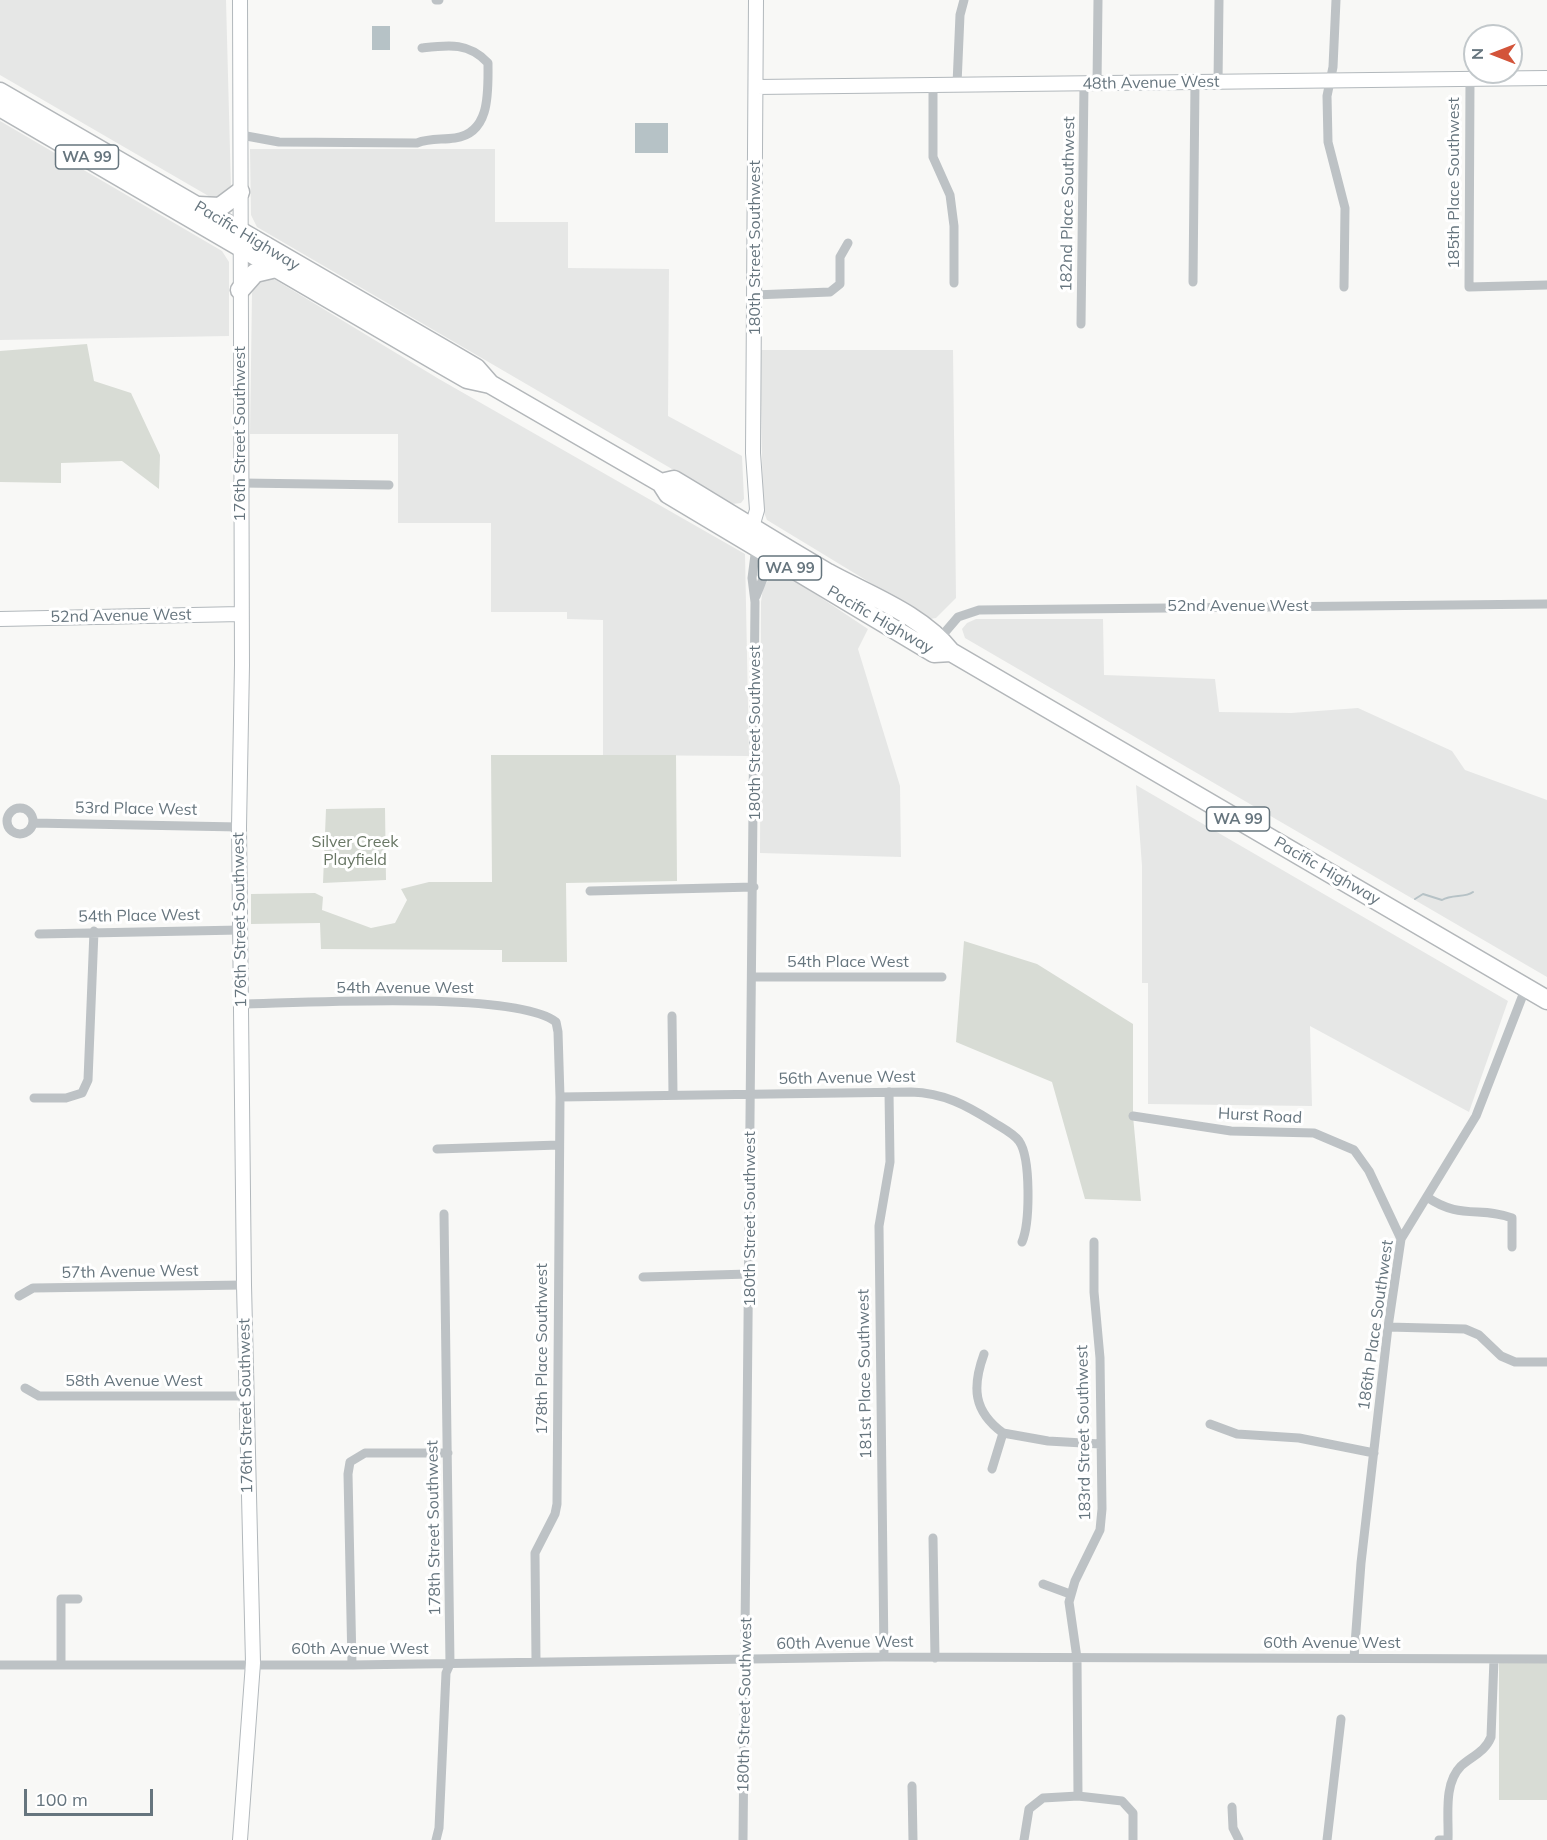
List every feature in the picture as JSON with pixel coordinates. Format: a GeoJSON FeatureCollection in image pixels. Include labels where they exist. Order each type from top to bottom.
{"type":"FeatureCollection","features":[{"type":"Feature","properties":{"kind":"highway","name":"Pacific Highway"},"geometry":{"type":"LineString","coordinates":[[0,92],[197,206],[276,268],[467,379],[490,384],[661,483],[668,494],[934,653],[946,645]]}},
{"type":"Feature","properties":{"kind":"highway","name":"Pacific Highway"},"geometry":{"type":"LineString","coordinates":[[0,107],[456,356],[476,368],[490,384]]}},
{"type":"Feature","properties":{"kind":"highway"},"geometry":{"type":"LineString","coordinates":[[197,206],[220,207],[240,192]]}},
{"type":"Feature","properties":{"kind":"highway"},"geometry":{"type":"LineString","coordinates":[[240,290],[255,273],[276,268]]}},
{"type":"Feature","properties":{"kind":"highway"},"geometry":{"type":"LineString","coordinates":[[401,340],[416,342],[444,357],[456,356]]}},
{"type":"Feature","properties":{"kind":"highway","name":"Pacific Highway"},"geometry":{"type":"LineString","coordinates":[[661,483],[674,480],[822,569],[893,607],[946,645],[1547,1000]]}},
{"type":"Feature","properties":{"kind":"highway"},"geometry":{"type":"LineString","coordinates":[[710,520],[728,523],[744,530],[752,527]]}},
{"type":"Feature","properties":{"kind":"highway"},"geometry":{"type":"LineString","coordinates":[[756,547],[768,547],[797,563],[822,569]]}},
{"type":"Feature","properties":{"kind":"street","name":"176th Street Southwest"},"geometry":{"type":"LineString","coordinates":[[240,0],[240,1004],[252,1663],[240,1840]]}},
{"type":"Feature","properties":{"kind":"street","name":"180th Street Southwest"},"geometry":{"type":"LineString","coordinates":[[752,527],[757,514],[754,295],[756,0]]}},
{"type":"Feature","properties":{"kind":"street"},"geometry":{"type":"LineString","coordinates":[[957,84],[960,15],[964,0]]}},
{"type":"Feature","properties":{"kind":"street","name":"182nd Place Southwest"},"geometry":{"type":"LineString","coordinates":[[1082,324],[1090,84],[1098,0]]}},
{"type":"Feature","properties":{"kind":"street"},"geometry":{"type":"LineString","coordinates":[[1218,83],[1219,0]]}},
{"type":"Feature","properties":{"kind":"street"},"geometry":{"type":"LineString","coordinates":[[1336,0],[1333,67],[1327,96],[1328,142],[1345,208],[1344,288]]}},
{"type":"Feature","properties":{"kind":"street"},"geometry":{"type":"LineString","coordinates":[[241,135],[279,142],[417,143],[429,139],[457,138],[474,130],[485,114],[488,63],[478,53],[466,47],[443,45],[422,48]]}},
{"type":"Feature","properties":{"kind":"street","name":"48th Avenue West"},"geometry":{"type":"LineString","coordinates":[[1523,78],[1547,78]]}},
{"type":"Feature","properties":{"kind":"street","name":"48th Avenue West"},"geometry":{"type":"LineString","coordinates":[[756,87],[1463,79]]}},
{"type":"Feature","properties":{"kind":"street"},"geometry":{"type":"LineString","coordinates":[[1193,282],[1195,83]]}},
{"type":"Feature","properties":{"kind":"street"},"geometry":{"type":"LineString","coordinates":[[933,84],[933,157],[950,195],[954,226],[954,283]]}},
{"type":"Feature","properties":{"kind":"street","name":"185th Place Southwest"},"geometry":{"type":"LineString","coordinates":[[1470,84],[1469,287],[1547,285]]}},
{"type":"Feature","properties":{"kind":"street"},"geometry":{"type":"LineString","coordinates":[[754,295],[830,292],[840,284],[840,257],[848,243]]}},
{"type":"Feature","properties":{"kind":"street"},"geometry":{"type":"LineString","coordinates":[[241,483],[389,485]]}},
{"type":"Feature","properties":{"kind":"street"},"geometry":{"type":"LineString","coordinates":[[733,515],[752,504],[755,495]]}},
{"type":"Feature","properties":{"kind":"street","name":"180th Street Southwest"},"geometry":{"type":"LineString","coordinates":[[743,1840],[754,887],[755,598],[752,578],[756,547]]}},
{"type":"Feature","properties":{"kind":"street"},"geometry":{"type":"LineString","coordinates":[[755,598],[764,576],[784,564]]}},
{"type":"Feature","properties":{"kind":"street","name":"52nd Avenue West"},"geometry":{"type":"LineString","coordinates":[[946,645],[958,617],[979,610],[1547,604]]}},
{"type":"Feature","properties":{"kind":"street","name":"52nd Avenue West"},"geometry":{"type":"LineString","coordinates":[[0,619],[241,614]]}},
{"type":"Feature","properties":{"kind":"street","name":"53rd Place West"},"geometry":{"type":"LineString","coordinates":[[33,823],[239,827]]}},
{"type":"Feature","properties":{"kind":"street"},"geometry":{"type":"LineString","coordinates":[[590,891],[754,887]]}},
{"type":"Feature","properties":{"kind":"street","name":"54th Place West"},"geometry":{"type":"LineString","coordinates":[[39,933],[240,930]]}},
{"type":"Feature","properties":{"kind":"street"},"geometry":{"type":"LineString","coordinates":[[34,1098],[66,1098],[82,1093],[88,1080],[94,931]]}},
{"type":"Feature","properties":{"kind":"street","name":"54th Place West"},"geometry":{"type":"LineString","coordinates":[[753,977],[942,977]]}},
{"type":"Feature","properties":{"kind":"street","name":"186th Place Southwest"},"geometry":{"type":"LineString","coordinates":[[1354,1658],[1388,1327],[1401,1239],[1476,1116],[1526,987]]}},
{"type":"Feature","properties":{"kind":"street","name":"54th Avenue West"},"geometry":{"type":"LineString","coordinates":[[240,1004],[416,1002],[486,1004],[549,1017],[556,1022],[558,1032]]}},
{"type":"Feature","properties":{"kind":"street"},"geometry":{"type":"LineString","coordinates":[[672,1016],[673,1094]]}},
{"type":"Feature","properties":{"kind":"street","name":"178th Place Southwest"},"geometry":{"type":"LineString","coordinates":[[536,1661],[535,1553],[555,1515],[556,1504],[560,1097],[558,1032]]}},
{"type":"Feature","properties":{"kind":"street","name":"181st Place Southwest"},"geometry":{"type":"LineString","coordinates":[[884,1658],[879,1226],[890,1162],[889,1092]]}},
{"type":"Feature","properties":{"kind":"street","name":"56th Avenue West"},"geometry":{"type":"LineString","coordinates":[[560,1097],[925,1092],[951,1098],[1019,1141],[1026,1159],[1027,1229],[1022,1242]]}},
{"type":"Feature","properties":{"kind":"street","name":"Hurst Road"},"geometry":{"type":"LineString","coordinates":[[1133,1116],[1231,1131],[1314,1134],[1354,1150],[1369,1171],[1401,1239]]}},
{"type":"Feature","properties":{"kind":"street"},"geometry":{"type":"LineString","coordinates":[[438,1149],[559,1145]]}},
{"type":"Feature","properties":{"kind":"street"},"geometry":{"type":"LineString","coordinates":[[1428,1197],[1442,1208],[1456,1212],[1512,1218],[1512,1247]]}},
{"type":"Feature","properties":{"kind":"street","name":"178th Street Southwest"},"geometry":{"type":"LineString","coordinates":[[436,1840],[439,1828],[446,1672],[450,1664],[444,1214]]}},
{"type":"Feature","properties":{"kind":"street","name":"183rd Street Southwest"},"geometry":{"type":"LineString","coordinates":[[1078,1796],[1077,1658],[1069,1611],[1070,1594],[1100,1530],[1102,1509],[1100,1358],[1094,1292],[1094,1242]]}},
{"type":"Feature","properties":{"kind":"street"},"geometry":{"type":"LineString","coordinates":[[643,1277],[749,1274]]}},
{"type":"Feature","properties":{"kind":"street","name":"57th Avenue West"},"geometry":{"type":"LineString","coordinates":[[19,1296],[33,1288],[244,1285]]}},
{"type":"Feature","properties":{"kind":"street"},"geometry":{"type":"LineString","coordinates":[[1388,1327],[1465,1329],[1479,1335],[1501,1356],[1515,1362],[1547,1362]]}},
{"type":"Feature","properties":{"kind":"street"},"geometry":{"type":"LineString","coordinates":[[984,1354],[976,1374],[979,1405],[991,1425],[1003,1433],[1048,1441],[1101,1444]]}},
{"type":"Feature","properties":{"kind":"street","name":"58th Avenue West"},"geometry":{"type":"LineString","coordinates":[[25,1388],[39,1396],[246,1396]]}},
{"type":"Feature","properties":{"kind":"street"},"geometry":{"type":"LineString","coordinates":[[1210,1424],[1237,1434],[1299,1438],[1374,1453]]}},
{"type":"Feature","properties":{"kind":"street"},"geometry":{"type":"LineString","coordinates":[[992,1468],[1003,1433]]}},
{"type":"Feature","properties":{"kind":"street"},"geometry":{"type":"LineString","coordinates":[[352,1665],[348,1474],[353,1458],[364,1453],[448,1453]]}},
{"type":"Feature","properties":{"kind":"street"},"geometry":{"type":"LineString","coordinates":[[933,1538],[935,1658]]}},
{"type":"Feature","properties":{"kind":"street"},"geometry":{"type":"LineString","coordinates":[[1043,1584],[1070,1594]]}},
{"type":"Feature","properties":{"kind":"street"},"geometry":{"type":"LineString","coordinates":[[61,1665],[61,1599],[78,1599]]}},
{"type":"Feature","properties":{"kind":"street","name":"60th Avenue West"},"geometry":{"type":"LineString","coordinates":[[0,1665],[252,1663],[352,1665],[884,1658],[1547,1659]]}},
{"type":"Feature","properties":{"kind":"street"},"geometry":{"type":"LineString","coordinates":[[1439,1840],[1448,1840],[1449,1792],[1452,1782],[1460,1767],[1487,1747],[1491,1737],[1494,1659]]}},
{"type":"Feature","properties":{"kind":"street"},"geometry":{"type":"LineString","coordinates":[[1327,1840],[1341,1719]]}},
{"type":"Feature","properties":{"kind":"street"},"geometry":{"type":"LineString","coordinates":[[912,1786],[913,1840]]}},
{"type":"Feature","properties":{"kind":"street"},"geometry":{"type":"LineString","coordinates":[[1024,1840],[1029,1809],[1043,1798],[1078,1796],[1122,1801],[1133,1813],[1133,1840]]}},
{"type":"Feature","properties":{"kind":"street"},"geometry":{"type":"LineString","coordinates":[[1232,1807],[1233,1828],[1239,1840]]}},
{"type":"Feature","properties":{"kind":"shaded area"},"geometry":{"type":"Polygon","coordinates":[[[0,0],[226,0],[231,189],[222,198],[212,198],[0,75],[0,0]]]}},
{"type":"Feature","properties":{"kind":"shaded area"},"geometry":{"type":"Polygon","coordinates":[[[372,26],[390,26],[390,50],[372,50],[372,26]]]}},
{"type":"Feature","properties":{"kind":"shaded area"},"geometry":{"type":"Polygon","coordinates":[[[0,121],[222,251],[229,262],[229,336],[0,340],[0,121]]]}},
{"type":"Feature","properties":{"kind":"shaded area"},"geometry":{"type":"Polygon","coordinates":[[[635,123],[668,123],[668,153],[635,153],[635,123]]]}},
{"type":"Feature","properties":{"kind":"shaded area"},"geometry":{"type":"Polygon","coordinates":[[[250,149],[495,149],[495,222],[568,222],[568,268],[669,269],[668,416],[742,456],[744,499],[741,503],[732,504],[257,227],[251,215],[250,149]]]}},
{"type":"Feature","properties":{"kind":"shaded area"},"geometry":{"type":"Polygon","coordinates":[[[269,276],[439,379],[745,554],[749,756],[603,755],[603,620],[567,619],[567,612],[491,612],[491,523],[398,523],[398,434],[250,434],[252,293],[259,279],[269,276]]]}},
{"type":"Feature","properties":{"kind":"shaded area"},"geometry":{"type":"Polygon","coordinates":[[[760,350],[953,350],[956,598],[936,618],[930,619],[767,520],[763,510],[760,350]]]}},
{"type":"Feature","properties":{"kind":"shaded area"},"geometry":{"type":"Polygon","coordinates":[[[785,574],[868,629],[858,649],[900,786],[901,857],[760,853],[761,602],[763,588],[769,579],[785,574]]]}},
{"type":"Feature","properties":{"kind":"shaded area"},"geometry":{"type":"Polygon","coordinates":[[[976,619],[1103,619],[1104,675],[1215,679],[1219,712],[1291,713],[1358,708],[1452,751],[1465,770],[1547,800],[1547,977],[965,638],[962,629],[967,623],[976,619]]]}},
{"type":"Feature","properties":{"kind":"shaded area"},"geometry":{"type":"Polygon","coordinates":[[[1136,785],[1508,1001],[1469,1112],[1310,1026],[1312,1106],[1148,1104],[1148,983],[1142,983],[1142,866],[1136,785]]]}},
{"type":"Feature","properties":{"kind":"green space"},"geometry":{"type":"Polygon","coordinates":[[[87,344],[94,381],[131,393],[160,455],[159,489],[122,461],[61,463],[61,483],[0,482],[0,351],[87,344]]]}},
{"type":"Feature","properties":{"kind":"green space"},"geometry":{"type":"Polygon","coordinates":[[[491,755],[676,755],[677,881],[566,883],[567,962],[502,962],[502,950],[321,949],[320,923],[251,924],[251,894],[315,893],[323,897],[322,910],[371,928],[395,923],[407,900],[401,889],[429,882],[492,882],[491,755]]]}},
{"type":"Feature","properties":{"kind":"green space","name":"Silver Creek Playfield"},"geometry":{"type":"Polygon","coordinates":[[[385,808],[386,880],[323,883],[326,809],[385,808]]]}},
{"type":"Feature","properties":{"kind":"green space"},"geometry":{"type":"Polygon","coordinates":[[[964,941],[1037,964],[1133,1024],[1133,1116],[1141,1201],[1085,1199],[1052,1082],[956,1042],[964,941]]]}},
{"type":"Feature","properties":{"kind":"green space"},"geometry":{"type":"Polygon","coordinates":[[[1499,1663],[1547,1663],[1547,1800],[1499,1800],[1499,1663]]]}},
{"type":"Feature","properties":{"kind":"waterway"},"geometry":{"type":"LineString","coordinates":[[1415,899],[1423,894],[1442,900],[1473,892]]}}]}
